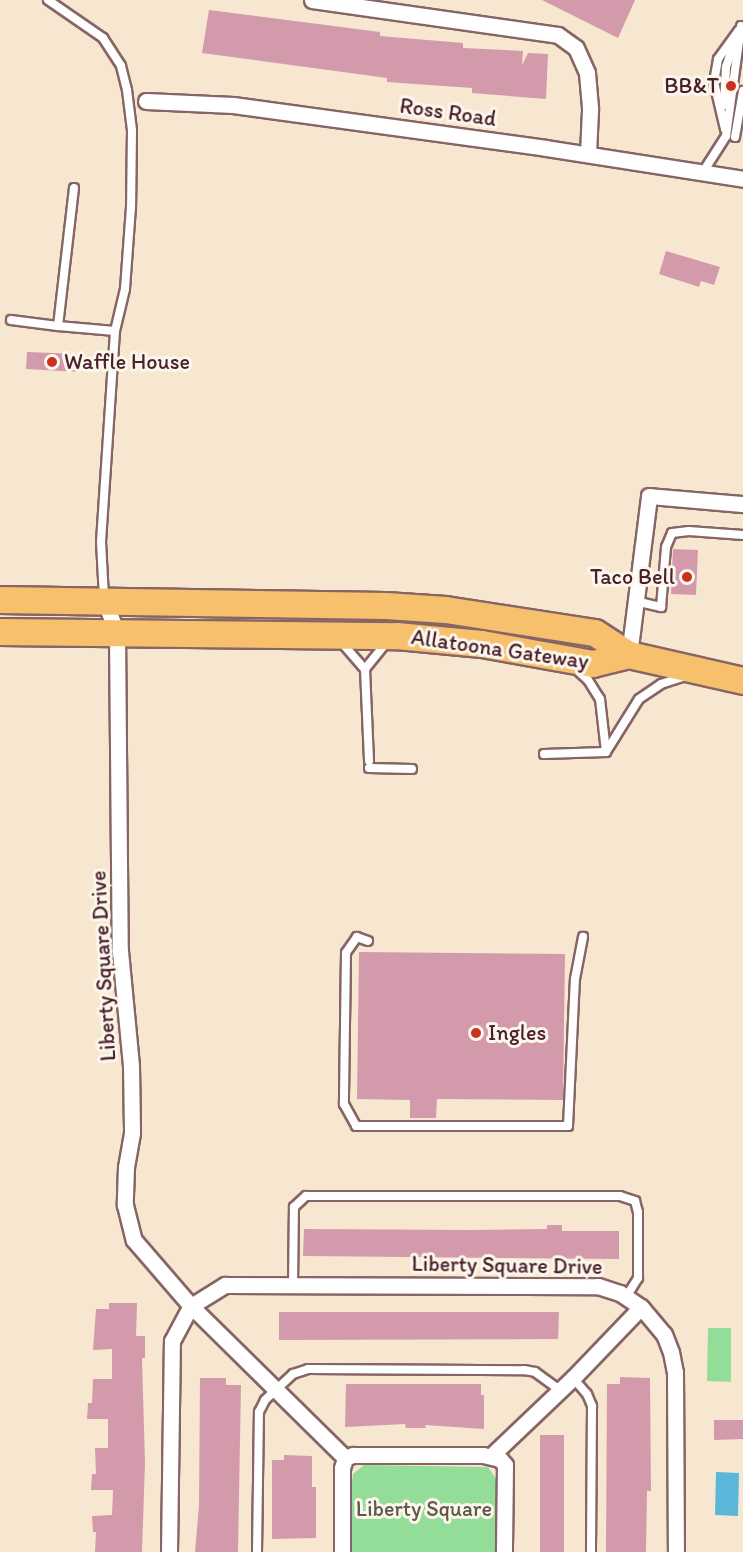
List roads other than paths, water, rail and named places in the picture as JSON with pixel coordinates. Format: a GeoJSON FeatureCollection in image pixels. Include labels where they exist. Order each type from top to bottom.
{"type":"FeatureCollection","features":[{"type":"Feature","properties":{"kind":"main road"},"geometry":{"type":"LineString","coordinates":[[0,600],[105,602]]}},
{"type":"Feature","properties":{"kind":"main road","name":"Allatoona Gateway"},"geometry":{"type":"LineString","coordinates":[[105,602],[386,606],[501,617],[595,633],[629,655]]}},
{"type":"Feature","properties":{"kind":"main road","name":"Allatoona Gateway"},"geometry":{"type":"LineString","coordinates":[[0,632],[400,636],[482,644],[592,664],[629,655]]}},
{"type":"Feature","properties":{"kind":"main road"},"geometry":{"type":"LineString","coordinates":[[629,655],[743,681]]}},
{"type":"Feature","properties":{"kind":"street"},"geometry":{"type":"LineString","coordinates":[[312,0],[558,35],[576,48],[587,73],[590,110],[588,154]]}},
{"type":"Feature","properties":{"kind":"street","name":"Ross Road"},"geometry":{"type":"LineString","coordinates":[[146,101],[232,105],[588,154],[743,179]]}},
{"type":"Feature","properties":{"kind":"street"},"geometry":{"type":"LineString","coordinates":[[629,655],[649,495],[743,504]]}},
{"type":"Feature","properties":{"kind":"street","name":"Liberty Square Drive"},"geometry":{"type":"LineString","coordinates":[[105,602],[117,633],[120,951],[131,1066],[132,1133],[125,1205],[134,1240],[191,1306]]}},
{"type":"Feature","properties":{"kind":"street","name":"Liberty Square Drive"},"geometry":{"type":"LineString","coordinates":[[169,1552],[172,1341],[191,1306],[225,1285],[598,1286],[626,1297],[640,1307],[664,1334],[675,1372],[676,1552]]}},
{"type":"Feature","properties":{"kind":"street"},"geometry":{"type":"LineString","coordinates":[[191,1306],[345,1458],[342,1552]]}},
{"type":"Feature","properties":{"kind":"street"},"geometry":{"type":"LineString","coordinates":[[491,1456],[573,1378],[640,1307]]}},
{"type":"Feature","properties":{"kind":"street"},"geometry":{"type":"LineString","coordinates":[[345,1458],[353,1455],[491,1456],[500,1459],[505,1465],[504,1552]]}},
{"type":"Feature","properties":{"kind":"lane"},"geometry":{"type":"LineString","coordinates":[[48,0],[103,38],[117,56],[127,90],[132,139],[131,207],[125,289],[115,331],[101,542],[105,602]]}},
{"type":"Feature","properties":{"kind":"lane"},"geometry":{"type":"LineString","coordinates":[[731,136],[742,26]]}},
{"type":"Feature","properties":{"kind":"lane"},"geometry":{"type":"LineString","coordinates":[[731,136],[714,82],[718,59],[742,26]]}},
{"type":"Feature","properties":{"kind":"lane"},"geometry":{"type":"LineString","coordinates":[[731,136],[743,47]]}},
{"type":"Feature","properties":{"kind":"lane"},"geometry":{"type":"LineString","coordinates":[[703,172],[731,136],[743,91]]}},
{"type":"Feature","properties":{"kind":"lane"},"geometry":{"type":"LineString","coordinates":[[58,326],[74,188]]}},
{"type":"Feature","properties":{"kind":"lane"},"geometry":{"type":"LineString","coordinates":[[11,320],[115,331]]}},
{"type":"Feature","properties":{"kind":"lane"},"geometry":{"type":"LineString","coordinates":[[635,601],[661,607],[666,547],[672,533],[689,531],[743,536]]}},
{"type":"Feature","properties":{"kind":"lane"},"geometry":{"type":"LineString","coordinates":[[328,635],[348,648],[365,669],[369,764],[412,769]]}},
{"type":"Feature","properties":{"kind":"lane"},"geometry":{"type":"LineString","coordinates":[[365,669],[379,650],[400,636]]}},
{"type":"Feature","properties":{"kind":"lane"},"geometry":{"type":"LineString","coordinates":[[566,659],[588,680],[600,699],[606,752]]}},
{"type":"Feature","properties":{"kind":"lane"},"geometry":{"type":"LineString","coordinates":[[606,752],[639,699],[661,684],[702,672]]}},
{"type":"Feature","properties":{"kind":"lane"},"geometry":{"type":"LineString","coordinates":[[544,754],[606,752]]}},
{"type":"Feature","properties":{"kind":"lane"},"geometry":{"type":"LineString","coordinates":[[368,941],[357,937],[346,953],[344,1104],[356,1126],[568,1126],[575,979],[584,937]]}},
{"type":"Feature","properties":{"kind":"lane"},"geometry":{"type":"LineString","coordinates":[[293,1285],[294,1207],[306,1196],[626,1196],[635,1201],[638,1212],[638,1278],[626,1297]]}},
{"type":"Feature","properties":{"kind":"lane"},"geometry":{"type":"LineString","coordinates":[[257,1552],[258,1418],[265,1400],[293,1374],[303,1370],[332,1369],[524,1370],[535,1372],[560,1390]]}},
{"type":"Feature","properties":{"kind":"lane"},"geometry":{"type":"LineString","coordinates":[[573,1378],[587,1394],[592,1406],[591,1552]]}},
{"type":"Feature","properties":{"kind":"water"},"geometry":{"type":"Polygon","coordinates":[[[716,1472],[739,1473],[738,1516],[715,1515],[716,1472]]]}},
{"type":"Feature","properties":{"kind":"place","name":"BB&T"},"geometry":{"type":"Point","coordinates":[731,86]}},
{"type":"Feature","properties":{"kind":"place","name":"Waffle House"},"geometry":{"type":"Point","coordinates":[52,362]}},
{"type":"Feature","properties":{"kind":"place","name":"Taco Bell"},"geometry":{"type":"Point","coordinates":[687,577]}},
{"type":"Feature","properties":{"kind":"place","name":"Ingles"},"geometry":{"type":"Point","coordinates":[476,1033]}},
{"type":"Feature","properties":{"kind":"park label","name":"Liberty Square"},"geometry":{"type":"Point","coordinates":[424,1509]}}]}
